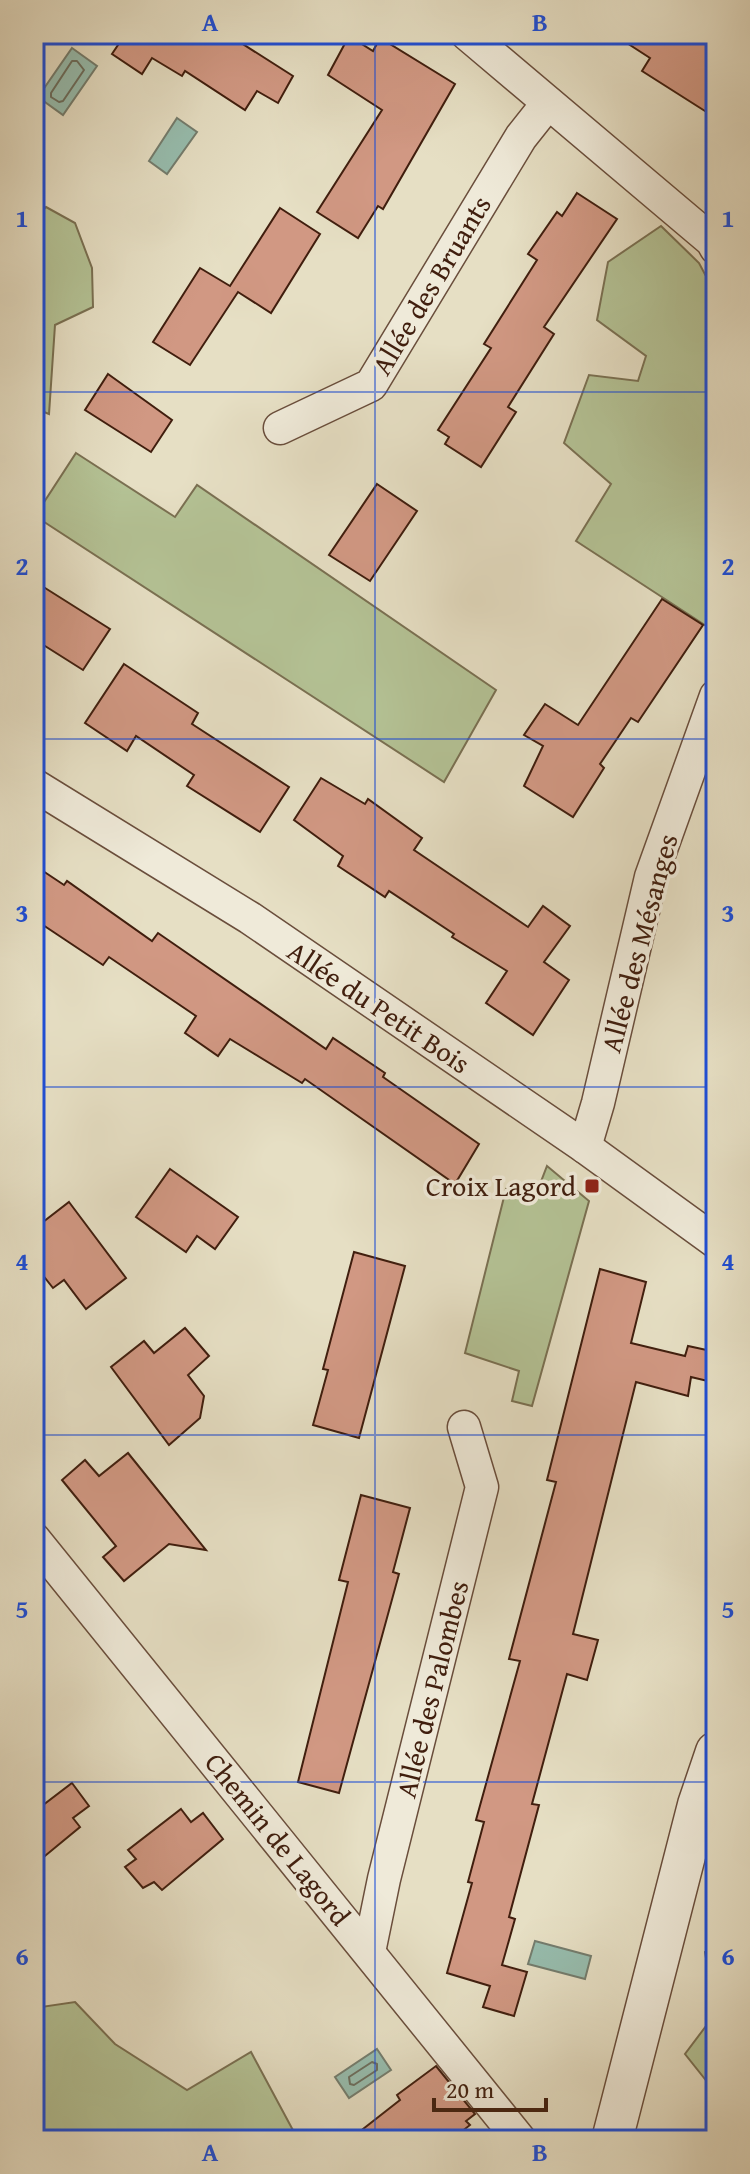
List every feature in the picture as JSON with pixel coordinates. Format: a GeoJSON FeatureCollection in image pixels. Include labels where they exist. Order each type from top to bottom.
{"type":"FeatureCollection","features":[{"type":"Feature","properties":{"kind":"street"},"geometry":{"type":"LineString","coordinates":[[467,34],[712,241],[716,248]]}},
{"type":"Feature","properties":{"kind":"street","name":"Allée des Bruants"},"geometry":{"type":"LineString","coordinates":[[280,428],[371,385],[521,137],[548,103]]}},
{"type":"Feature","properties":{"kind":"street","name":"Allée des Mésanges"},"geometry":{"type":"LineString","coordinates":[[585,1147],[651,877],[716,696]]}},
{"type":"Feature","properties":{"kind":"street","name":"Allée du Petit Bois"},"geometry":{"type":"LineString","coordinates":[[34,785],[250,918],[585,1147],[716,1242]]}},
{"type":"Feature","properties":{"kind":"street","name":"Allée des Palombes"},"geometry":{"type":"LineString","coordinates":[[369,1952],[384,1879],[482,1487],[464,1427]]}},
{"type":"Feature","properties":{"kind":"street","name":"Chemin de Lagord"},"geometry":{"type":"LineString","coordinates":[[34,1539],[520,2140]]}},
{"type":"Feature","properties":{"kind":"street"},"geometry":{"type":"LineString","coordinates":[[612,2140],[698,1805],[716,1752]]}},
{"type":"Feature","properties":{"kind":"shaded area"},"geometry":{"type":"Polygon","coordinates":[[[46,207],[75,223],[92,268],[93,307],[55,325],[49,414],[34,408],[34,219],[46,207]]]}},
{"type":"Feature","properties":{"kind":"shaded area"},"geometry":{"type":"Polygon","coordinates":[[[661,226],[699,263],[716,295],[714,631],[576,541],[611,484],[564,443],[589,375],[638,381],[646,356],[597,320],[608,262],[661,226]]]}},
{"type":"Feature","properties":{"kind":"shaded area"},"geometry":{"type":"Polygon","coordinates":[[[76,453],[175,517],[197,485],[496,690],[444,782],[35,516],[76,453]]]}},
{"type":"Feature","properties":{"kind":"shaded area"},"geometry":{"type":"Polygon","coordinates":[[[547,1166],[589,1201],[532,1406],[512,1401],[519,1371],[465,1353],[506,1189],[535,1197],[547,1166]]]}},
{"type":"Feature","properties":{"kind":"shaded area"},"geometry":{"type":"Polygon","coordinates":[[[716,1946],[716,2093],[685,2054],[715,2014],[705,1952],[716,1946]]]}},
{"type":"Feature","properties":{"kind":"shaded area"},"geometry":{"type":"Polygon","coordinates":[[[75,2002],[115,2044],[187,2090],[251,2052],[295,2134],[291,2140],[34,2140],[34,2008],[75,2002]]]}},
{"type":"Feature","properties":{"kind":"water"},"geometry":{"type":"Polygon","coordinates":[[[72,48],[97,66],[63,115],[38,97],[72,48]]]}},
{"type":"Feature","properties":{"kind":"water"},"geometry":{"type":"Polygon","coordinates":[[[177,118],[197,132],[167,174],[149,161],[177,118]]]}},
{"type":"Feature","properties":{"kind":"water"},"geometry":{"type":"Polygon","coordinates":[[[535,1941],[591,1956],[585,1979],[528,1964],[535,1941]]]}},
{"type":"Feature","properties":{"kind":"water"},"geometry":{"type":"Polygon","coordinates":[[[377,2049],[391,2070],[349,2098],[335,2077],[377,2049]]]}},
{"type":"Feature","properties":{"kind":"building"},"geometry":{"type":"Polygon","coordinates":[[[115,34],[227,34],[293,76],[278,103],[257,91],[245,110],[185,71],[182,76],[152,58],[142,74],[112,54],[122,39],[115,34]]]}},
{"type":"Feature","properties":{"kind":"building"},"geometry":{"type":"Polygon","coordinates":[[[613,34],[716,34],[716,118],[642,71],[650,58],[613,34]]]}},
{"type":"Feature","properties":{"kind":"building"},"geometry":{"type":"Polygon","coordinates":[[[349,36],[373,51],[380,38],[455,84],[383,209],[378,206],[358,238],[317,212],[382,110],[328,75],[349,36]]]}},
{"type":"Feature","properties":{"kind":"building"},"geometry":{"type":"Polygon","coordinates":[[[577,193],[617,219],[544,327],[554,334],[508,407],[516,412],[481,467],[445,444],[449,437],[438,430],[491,348],[484,344],[537,260],[528,254],[557,212],[562,216],[577,193]]]}},
{"type":"Feature","properties":{"kind":"building"},"geometry":{"type":"Polygon","coordinates":[[[280,208],[320,234],[271,313],[238,292],[190,365],[153,342],[200,268],[230,286],[280,208]]]}},
{"type":"Feature","properties":{"kind":"building"},"geometry":{"type":"Polygon","coordinates":[[[108,374],[172,420],[151,452],[85,410],[108,374]]]}},
{"type":"Feature","properties":{"kind":"building"},"geometry":{"type":"Polygon","coordinates":[[[377,484],[417,511],[370,581],[329,555],[377,484]]]}},
{"type":"Feature","properties":{"kind":"building"},"geometry":{"type":"Polygon","coordinates":[[[34,581],[110,629],[83,670],[34,639],[34,581]]]}},
{"type":"Feature","properties":{"kind":"building"},"geometry":{"type":"Polygon","coordinates":[[[662,599],[703,625],[638,722],[631,718],[600,764],[604,768],[573,817],[524,786],[543,746],[524,735],[545,704],[578,725],[662,599]]]}},
{"type":"Feature","properties":{"kind":"building"},"geometry":{"type":"Polygon","coordinates":[[[124,664],[198,713],[192,724],[289,787],[260,832],[187,786],[194,775],[136,736],[127,751],[85,723],[124,664]]]}},
{"type":"Feature","properties":{"kind":"building"},"geometry":{"type":"Polygon","coordinates":[[[321,778],[365,804],[368,799],[422,838],[414,850],[528,927],[543,906],[570,926],[544,962],[569,980],[533,1035],[486,1003],[507,971],[452,937],[454,934],[389,891],[385,897],[338,866],[343,856],[294,820],[321,778]]]}},
{"type":"Feature","properties":{"kind":"building"},"geometry":{"type":"Polygon","coordinates":[[[34,865],[64,885],[67,881],[152,941],[158,933],[326,1049],[333,1038],[479,1144],[455,1184],[305,1079],[302,1083],[230,1039],[218,1056],[185,1033],[196,1016],[109,957],[103,965],[34,919],[34,865]]]}},
{"type":"Feature","properties":{"kind":"building"},"geometry":{"type":"Polygon","coordinates":[[[170,1169],[238,1217],[215,1249],[197,1236],[186,1252],[136,1217],[170,1169]]]}},
{"type":"Feature","properties":{"kind":"building"},"geometry":{"type":"Polygon","coordinates":[[[69,1202],[126,1278],[86,1309],[64,1280],[53,1288],[34,1264],[34,1229],[69,1202]]]}},
{"type":"Feature","properties":{"kind":"building"},"geometry":{"type":"Polygon","coordinates":[[[354,1252],[405,1266],[359,1438],[313,1425],[328,1370],[323,1369],[354,1252]]]}},
{"type":"Feature","properties":{"kind":"building"},"geometry":{"type":"Polygon","coordinates":[[[600,1269],[646,1282],[631,1343],[685,1356],[688,1346],[716,1352],[716,1383],[691,1377],[688,1396],[636,1382],[573,1634],[598,1640],[587,1680],[567,1674],[532,1804],[539,1805],[509,1917],[515,1919],[502,1965],[527,1972],[514,2016],[483,2007],[490,1986],[447,1973],[472,1883],[468,1882],[484,1822],[476,1820],[520,1661],[509,1659],[556,1482],[547,1480],[600,1269]]]}},
{"type":"Feature","properties":{"kind":"building"},"geometry":{"type":"Polygon","coordinates":[[[185,1328],[209,1356],[188,1375],[204,1396],[200,1418],[169,1445],[111,1367],[144,1341],[154,1353],[185,1328]]]}},
{"type":"Feature","properties":{"kind":"building"},"geometry":{"type":"Polygon","coordinates":[[[128,1453],[206,1550],[169,1544],[124,1581],[103,1557],[116,1546],[62,1480],[85,1460],[99,1476],[128,1453]]]}},
{"type":"Feature","properties":{"kind":"building"},"geometry":{"type":"Polygon","coordinates":[[[361,1495],[410,1508],[393,1572],[399,1574],[339,1793],[298,1782],[348,1582],[339,1580],[361,1495]]]}},
{"type":"Feature","properties":{"kind":"building"},"geometry":{"type":"Polygon","coordinates":[[[72,1783],[89,1806],[73,1818],[80,1827],[34,1865],[34,1812],[72,1783]]]}},
{"type":"Feature","properties":{"kind":"building"},"geometry":{"type":"Polygon","coordinates":[[[181,1809],[191,1822],[203,1813],[223,1839],[162,1890],[154,1882],[143,1888],[125,1867],[136,1859],[128,1850],[181,1809]]]}},
{"type":"Feature","properties":{"kind":"building"},"geometry":{"type":"Polygon","coordinates":[[[436,2066],[475,2114],[466,2121],[470,2125],[451,2140],[349,2140],[400,2100],[397,2095],[436,2066]]]}},
{"type":"Feature","properties":{"kind":"place","name":"Croix Lagord"},"geometry":{"type":"Point","coordinates":[592,1186]}}]}
